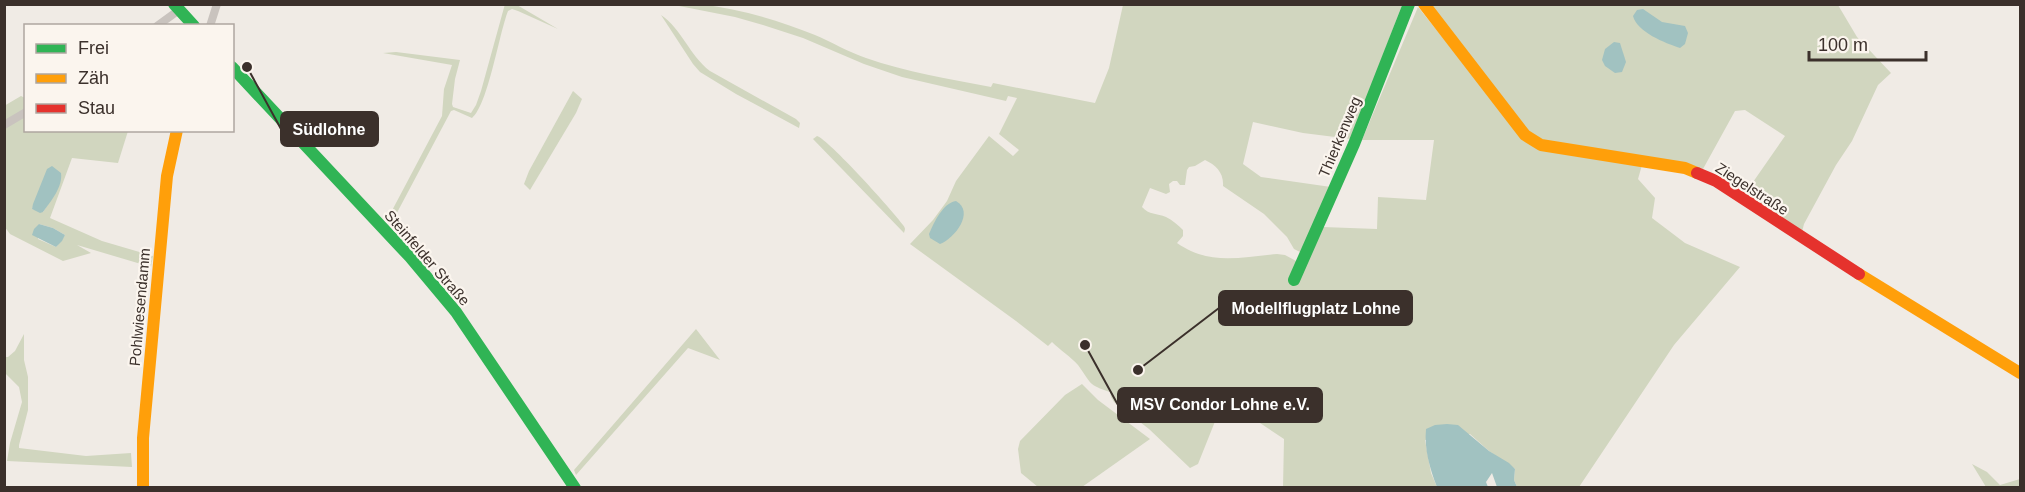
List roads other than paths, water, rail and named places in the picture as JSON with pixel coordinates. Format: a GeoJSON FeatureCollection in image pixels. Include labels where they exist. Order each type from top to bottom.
{"type":"FeatureCollection","features":[{"type":"Feature","properties":{"kind":"street"},"geometry":{"type":"LineString","coordinates":[[211,24],[217,4]]}},
{"type":"Feature","properties":{"kind":"street","name":"Thierkenweg"},"geometry":{"type":"LineString","coordinates":[[1294,280],[1363,123],[1409,4]]}},
{"type":"Feature","properties":{"kind":"street","name":"Ziegelstraße"},"geometry":{"type":"LineString","coordinates":[[1424,4],[1525,135],[1540,145],[1685,168],[1716,181],[1840,263],[2020,373]]}},
{"type":"Feature","properties":{"kind":"street"},"geometry":{"type":"LineString","coordinates":[[159,24],[176,7],[192,24]]}},
{"type":"Feature","properties":{"kind":"street","name":"Steinfelder Straße"},"geometry":{"type":"LineString","coordinates":[[234,69],[410,257],[456,312],[575,488]]}},
{"type":"Feature","properties":{"kind":"street"},"geometry":{"type":"LineString","coordinates":[[4,125],[24,113]]}},
{"type":"Feature","properties":{"kind":"street","name":"Pohlwiesendamm"},"geometry":{"type":"LineString","coordinates":[[143,488],[143,438],[167,176],[177,132]]}},
{"type":"Feature","properties":{"kind":"water"},"geometry":{"type":"Polygon","coordinates":[[[1643,9],[1662,22],[1685,26],[1688,33],[1685,44],[1680,48],[1674,46],[1652,36],[1640,27],[1633,16],[1637,10],[1643,9]]]}},
{"type":"Feature","properties":{"kind":"water"},"geometry":{"type":"Polygon","coordinates":[[[1614,42],[1620,43],[1626,62],[1622,72],[1615,73],[1605,66],[1602,60],[1605,49],[1614,42]]]}},
{"type":"Feature","properties":{"kind":"water"},"geometry":{"type":"Polygon","coordinates":[[[52,166],[61,173],[60,183],[53,199],[40,213],[32,209],[33,204],[47,169],[52,166]]]}},
{"type":"Feature","properties":{"kind":"water"},"geometry":{"type":"Polygon","coordinates":[[[956,201],[964,212],[961,224],[957,231],[940,244],[930,238],[929,234],[943,209],[956,201]]]}},
{"type":"Feature","properties":{"kind":"water"},"geometry":{"type":"Polygon","coordinates":[[[39,224],[65,235],[56,247],[32,235],[39,224]]]}},
{"type":"Feature","properties":{"kind":"water"},"geometry":{"type":"Polygon","coordinates":[[[1435,425],[1458,425],[1489,451],[1509,463],[1515,469],[1514,480],[1517,487],[1497,487],[1492,473],[1486,482],[1488,487],[1437,487],[1428,459],[1426,429],[1435,425]]]}},
{"type":"Feature","properties":{"kind":"place","name":"Südlohne"},"geometry":{"type":"Point","coordinates":[247,67]}},
{"type":"Feature","properties":{"kind":"place","name":"MSV Condor Lohne e.V."},"geometry":{"type":"Point","coordinates":[1085,345]}},
{"type":"Feature","properties":{"kind":"place","name":"Modellflugplatz Lohne"},"geometry":{"type":"Point","coordinates":[1138,370]}}]}
